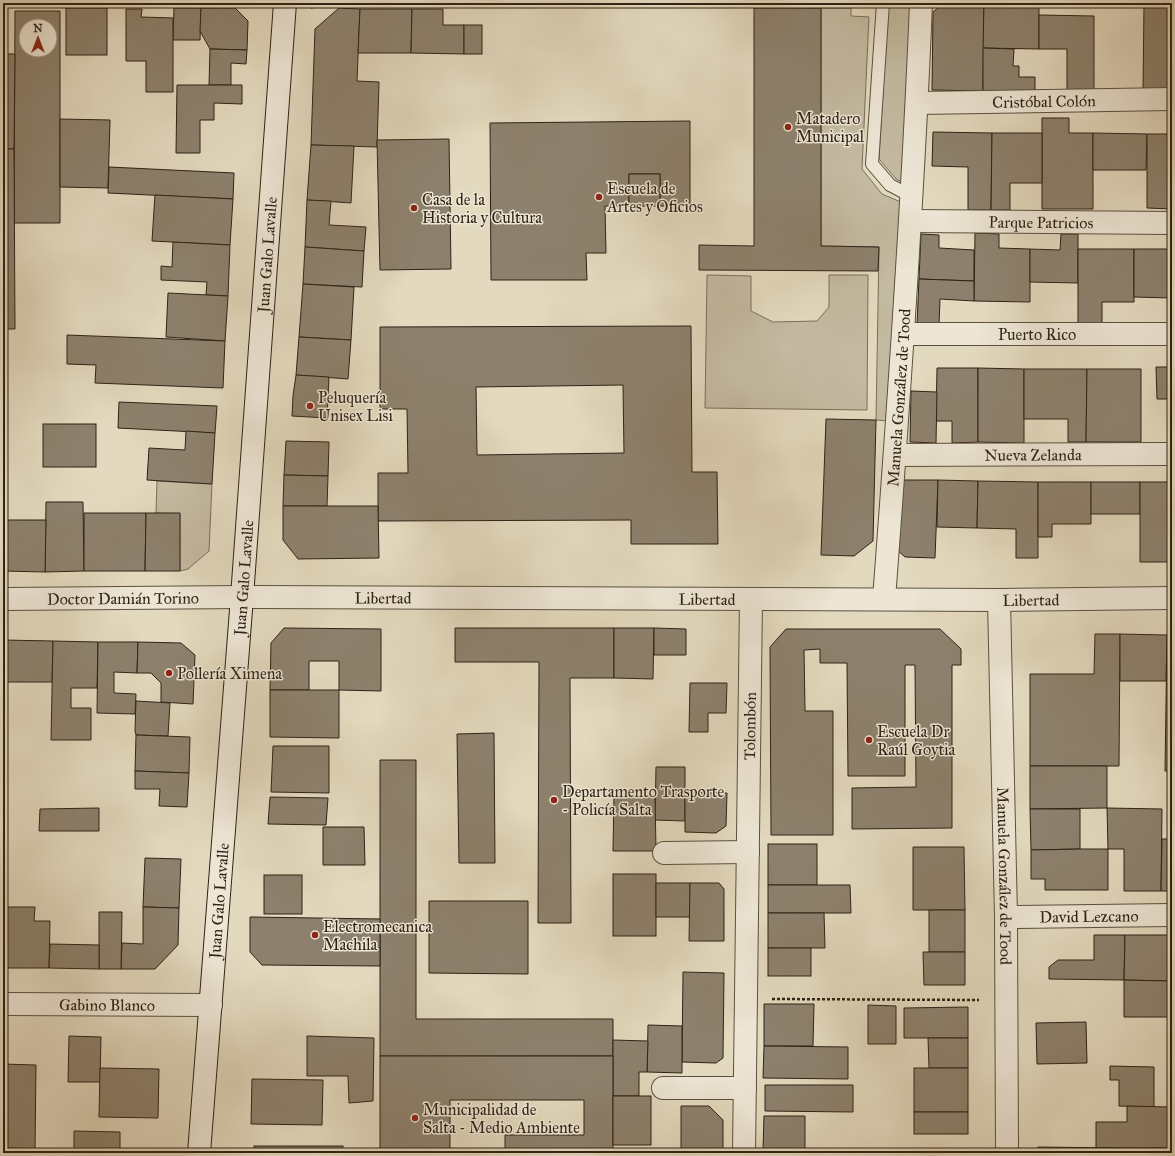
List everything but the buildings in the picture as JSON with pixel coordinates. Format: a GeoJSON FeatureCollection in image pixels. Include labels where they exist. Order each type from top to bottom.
{"type":"FeatureCollection","features":[{"type":"Feature","properties":{"kind":"street","name":"Juan Galo Lavalle"},"geometry":{"type":"LineString","coordinates":[[199,1153],[242,597],[285,3]]}},
{"type":"Feature","properties":{"kind":"street","name":"Manuela González de Tood"},"geometry":{"type":"LineString","coordinates":[[884,599],[903,334],[917,103],[921,3]]}},
{"type":"Feature","properties":{"kind":"street","name":"Cristóbal Colón"},"geometry":{"type":"LineString","coordinates":[[917,103],[1172,100]]}},
{"type":"Feature","properties":{"kind":"street","name":"Parque Patricios"},"geometry":{"type":"LineString","coordinates":[[910,221],[1172,223]]}},
{"type":"Feature","properties":{"kind":"street","name":"Puerto Rico"},"geometry":{"type":"LineString","coordinates":[[903,334],[1172,334]]}},
{"type":"Feature","properties":{"kind":"street","name":"Nueva Zelanda"},"geometry":{"type":"LineString","coordinates":[[895,455],[1172,454]]}},
{"type":"Feature","properties":{"kind":"street","name":"Doctor Damián Torino"},"geometry":{"type":"LineString","coordinates":[[3,599],[242,597]]}},
{"type":"Feature","properties":{"kind":"street","name":"Libertad"},"geometry":{"type":"LineString","coordinates":[[242,597],[999,600],[1172,598]]}},
{"type":"Feature","properties":{"kind":"street","name":"Tolombón"},"geometry":{"type":"LineString","coordinates":[[744,1153],[752,599]]}},
{"type":"Feature","properties":{"kind":"street","name":"Manuela González de Tood"},"geometry":{"type":"LineString","coordinates":[[999,600],[1006,916],[1007,1153]]}},
{"type":"Feature","properties":{"kind":"street"},"geometry":{"type":"LineString","coordinates":[[664,853],[748,852]]}},
{"type":"Feature","properties":{"kind":"street","name":"David Lezcano"},"geometry":{"type":"LineString","coordinates":[[1006,916],[1172,915]]}},
{"type":"Feature","properties":{"kind":"street","name":"Gabino Blanco"},"geometry":{"type":"LineString","coordinates":[[3,1004],[211,1005]]}},
{"type":"Feature","properties":{"kind":"street"},"geometry":{"type":"LineString","coordinates":[[663,1088],[745,1088]]}},
{"type":"Feature","properties":{"kind":"lane"},"geometry":{"type":"LineString","coordinates":[[883,3],[872,164],[890,185],[911,196]]}},
{"type":"Feature","properties":{"kind":"path"},"geometry":{"type":"LineString","coordinates":[[746,998],[1007,1000]]}},
{"type":"Feature","properties":{"kind":"shaded area"},"geometry":{"type":"Polygon","coordinates":[[[888,4],[918,5],[908,185],[896,179],[879,159],[888,4]]]}},
{"type":"Feature","properties":{"kind":"shaded area"},"geometry":{"type":"Polygon","coordinates":[[[821,8],[851,8],[851,16],[869,17],[862,169],[882,194],[901,202],[890,421],[876,420],[879,247],[821,246],[821,8]]]}},
{"type":"Feature","properties":{"kind":"shaded area"},"geometry":{"type":"Polygon","coordinates":[[[707,275],[751,276],[751,311],[773,322],[817,321],[829,307],[829,275],[868,275],[867,410],[705,408],[707,275]]]}},
{"type":"Feature","properties":{"kind":"shaded area"},"geometry":{"type":"Polygon","coordinates":[[[157,481],[212,484],[209,551],[188,569],[180,571],[180,514],[156,513],[157,481]]]}},
{"type":"Feature","properties":{"kind":"place","name":"Matadero Municipal"},"geometry":{"type":"Point","coordinates":[788,127]}},
{"type":"Feature","properties":{"kind":"place","name":"Escuela de Artes y Oficios"},"geometry":{"type":"Point","coordinates":[599,197]}},
{"type":"Feature","properties":{"kind":"place","name":"Casa de la Historia y Cultura"},"geometry":{"type":"Point","coordinates":[414,208]}},
{"type":"Feature","properties":{"kind":"place","name":"Peluquería Unisex Lisi"},"geometry":{"type":"Point","coordinates":[310,406]}},
{"type":"Feature","properties":{"kind":"place","name":"Pollería Ximena"},"geometry":{"type":"Point","coordinates":[169,673]}},
{"type":"Feature","properties":{"kind":"place","name":"Escuela Dr Raúl Goytia"},"geometry":{"type":"Point","coordinates":[869,740]}},
{"type":"Feature","properties":{"kind":"place","name":"Departamento Trasporte - Policía Salta"},"geometry":{"type":"Point","coordinates":[554,800]}},
{"type":"Feature","properties":{"kind":"place","name":"Electromecanica Machila"},"geometry":{"type":"Point","coordinates":[315,935]}},
{"type":"Feature","properties":{"kind":"place","name":"Municipalidad de Salta - Medio Ambiente"},"geometry":{"type":"Point","coordinates":[415,1118]}}]}
